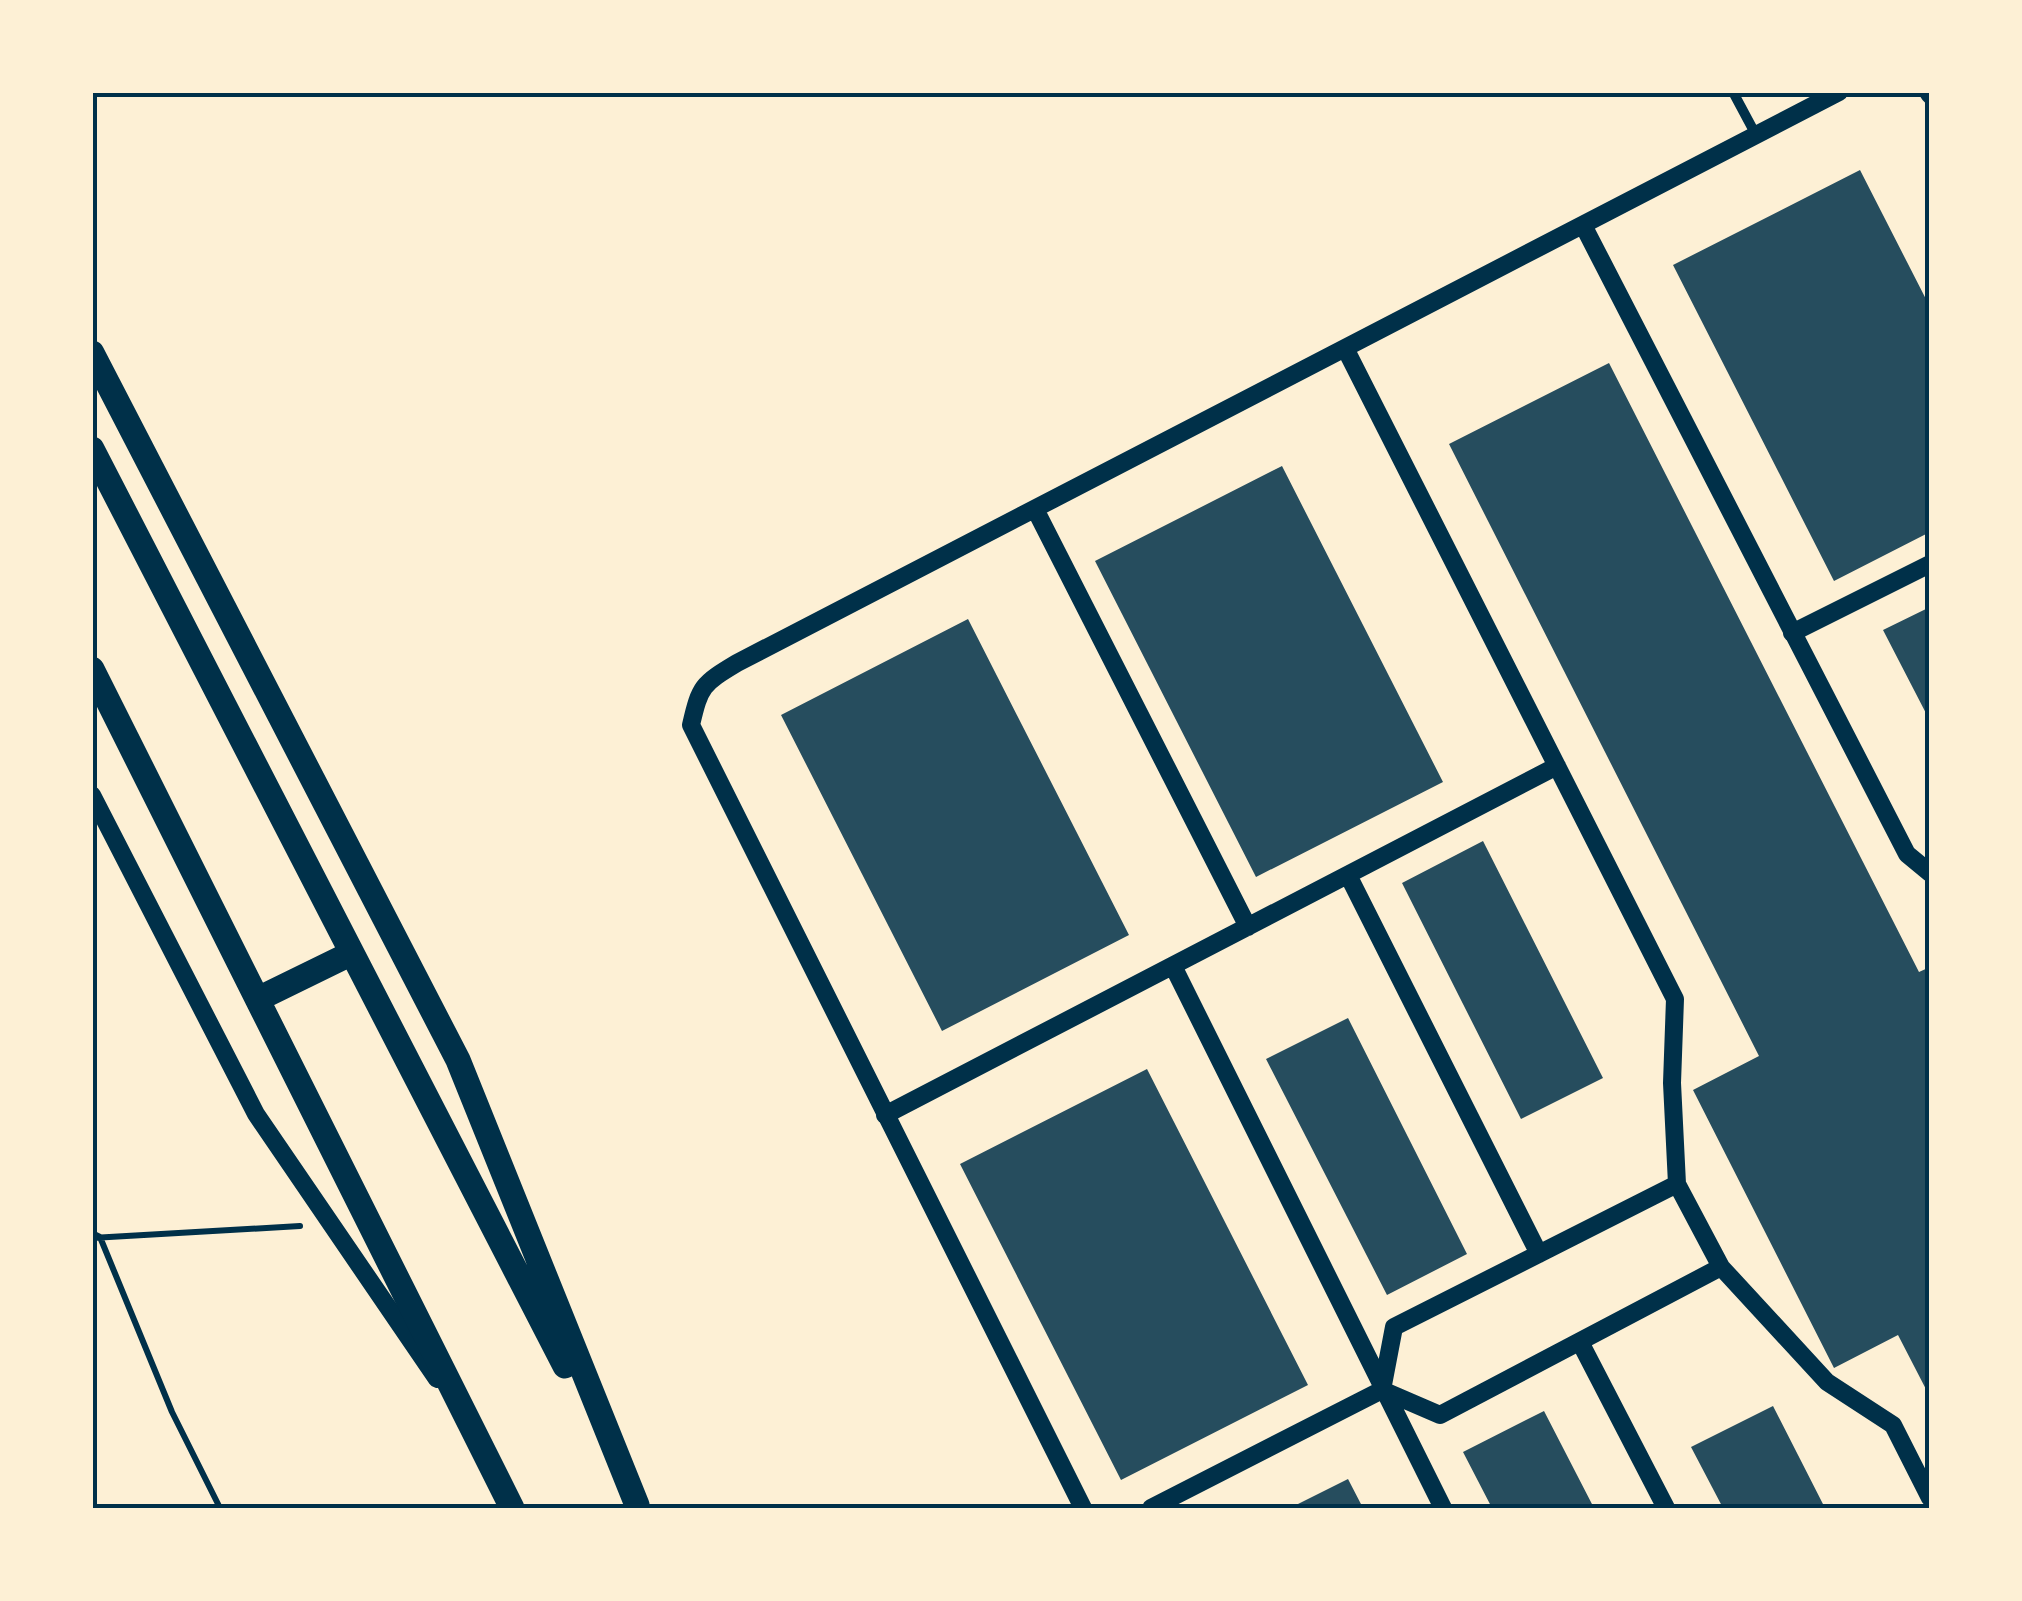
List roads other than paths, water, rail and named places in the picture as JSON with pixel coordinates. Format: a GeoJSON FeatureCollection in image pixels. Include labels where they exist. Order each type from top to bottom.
{"type":"FeatureCollection","features":[{"type":"Feature","properties":{"kind":"main road"},"geometry":{"type":"LineString","coordinates":[[92,353],[458,1060],[638,1507]]}},
{"type":"Feature","properties":{"kind":"main road"},"geometry":{"type":"LineString","coordinates":[[92,448],[638,1507]]}},
{"type":"Feature","properties":{"kind":"main road"},"geometry":{"type":"LineString","coordinates":[[92,669],[512,1508]]}},
{"type":"Feature","properties":{"kind":"main road"},"geometry":{"type":"LineString","coordinates":[[258,999],[352,952]]}},
{"type":"Feature","properties":{"kind":"street"},"geometry":{"type":"LineString","coordinates":[[1734,92],[1756,136]]}},
{"type":"Feature","properties":{"kind":"street"},"geometry":{"type":"LineString","coordinates":[[1083,1508],[691,725],[699,691],[737,663],[1839,92]]}},
{"type":"Feature","properties":{"kind":"street"},"geometry":{"type":"LineString","coordinates":[[1582,226],[1907,854],[1930,873]]}},
{"type":"Feature","properties":{"kind":"street"},"geometry":{"type":"LineString","coordinates":[[1344,348],[1676,999],[1672,1084],[1677,1184],[1721,1267],[1826,1382],[1892,1426],[1930,1498]]}},
{"type":"Feature","properties":{"kind":"street"},"geometry":{"type":"LineString","coordinates":[[1035,508],[1248,927]]}},
{"type":"Feature","properties":{"kind":"street"},"geometry":{"type":"LineString","coordinates":[[1792,633],[1930,564]]}},
{"type":"Feature","properties":{"kind":"street"},"geometry":{"type":"LineString","coordinates":[[886,1115],[1557,766]]}},
{"type":"Feature","properties":{"kind":"street"},"geometry":{"type":"LineString","coordinates":[[92,795],[256,1114],[476,1436]]}},
{"type":"Feature","properties":{"kind":"street"},"geometry":{"type":"LineString","coordinates":[[1348,875],[1540,1254]]}},
{"type":"Feature","properties":{"kind":"street"},"geometry":{"type":"LineString","coordinates":[[1173,966],[1443,1508]]}},
{"type":"Feature","properties":{"kind":"street"},"geometry":{"type":"LineString","coordinates":[[1382,1390],[1394,1328],[1677,1184]]}},
{"type":"Feature","properties":{"kind":"street"},"geometry":{"type":"LineString","coordinates":[[1382,1390],[1440,1416],[1721,1267]]}},
{"type":"Feature","properties":{"kind":"street"},"geometry":{"type":"LineString","coordinates":[[1580,1342],[1666,1508]]}},
{"type":"Feature","properties":{"kind":"street"},"geometry":{"type":"LineString","coordinates":[[1152,1508],[1382,1390]]}}]}
